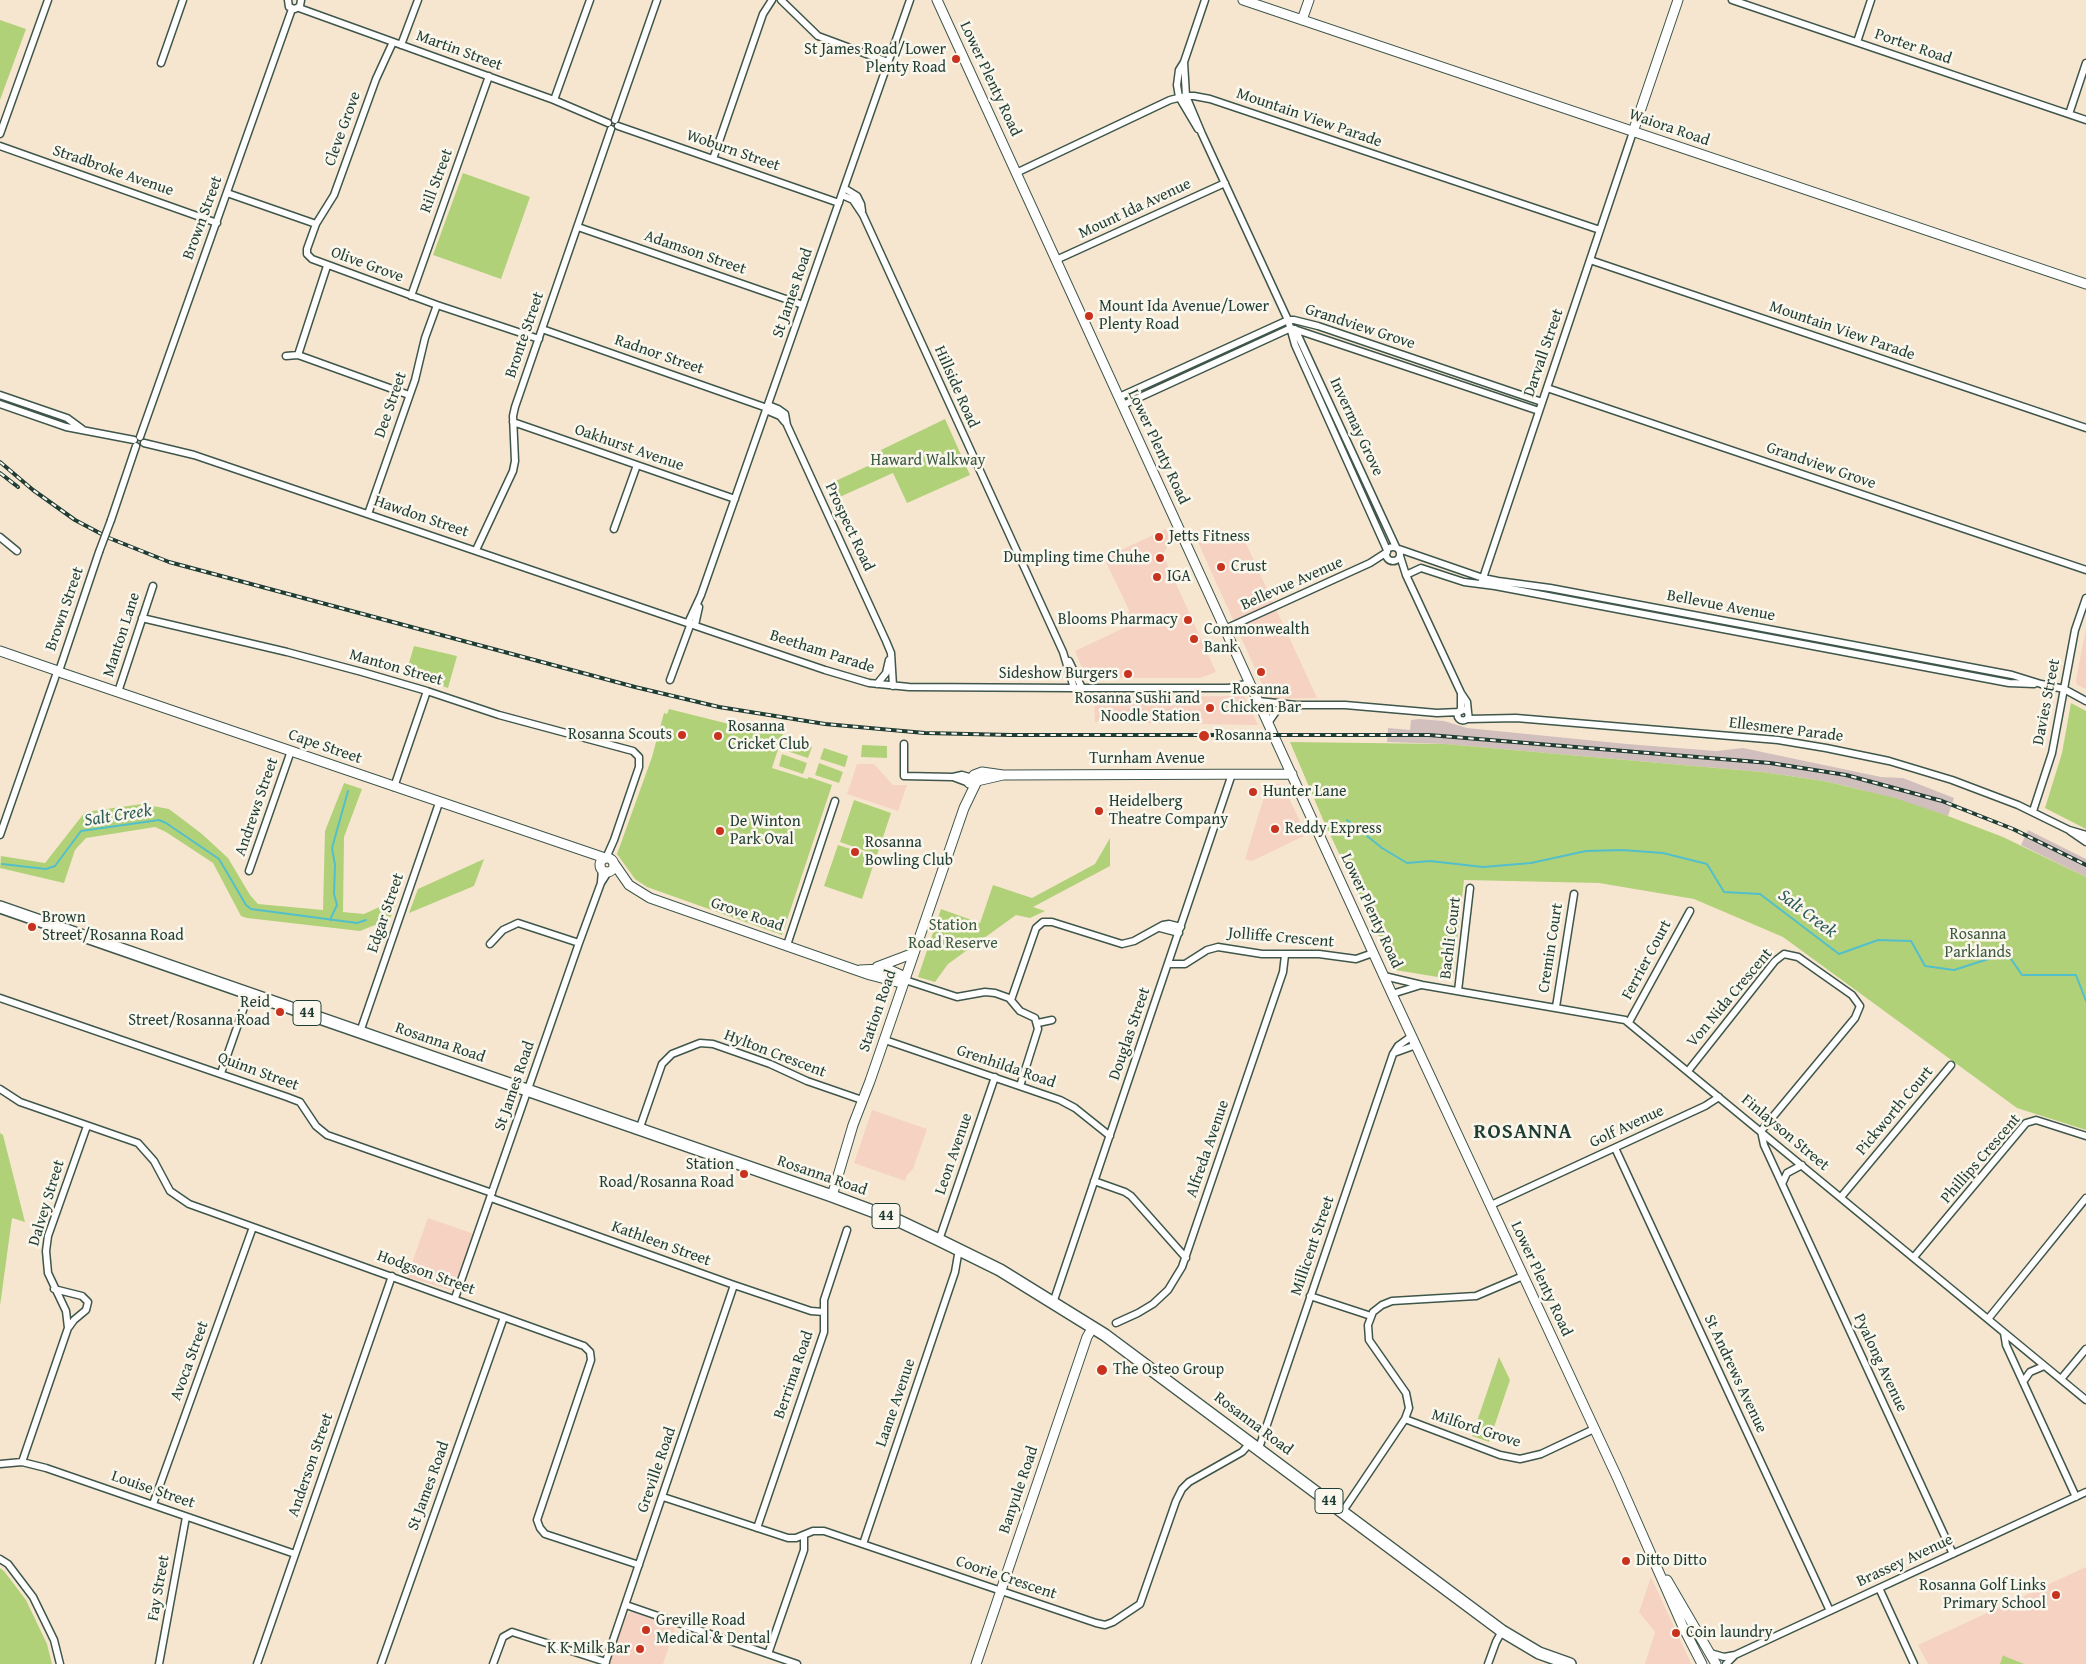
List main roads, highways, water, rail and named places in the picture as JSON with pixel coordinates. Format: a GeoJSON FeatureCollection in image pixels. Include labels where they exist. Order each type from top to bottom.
{"type":"FeatureCollection","features":[{"type":"Feature","properties":{"kind":"highway","name":"Rosanna Road"},"geometry":{"type":"LineString","coordinates":[[0,908],[832,1196],[899,1221],[963,1251],[1000,1270],[1093,1327],[1141,1360],[1502,1631],[1539,1654],[1570,1664]]}},
{"type":"Feature","properties":{"kind":"main road","name":"Lower Plenty Road"},"geometry":{"type":"LineString","coordinates":[[937,0],[1224,629],[1655,1561],[1683,1627],[1702,1664]]}},
{"type":"Feature","properties":{"kind":"main road","name":"Waiora Road"},"geometry":{"type":"LineString","coordinates":[[1243,0],[2086,284]]}},
{"type":"Feature","properties":{"kind":"main road"},"geometry":{"type":"LineString","coordinates":[[1302,20],[1309,0]]}},
{"type":"Feature","properties":{"kind":"main road"},"geometry":{"type":"LineString","coordinates":[[1633,132],[1678,0]]}},
{"type":"Feature","properties":{"kind":"main road","name":"Cape Street"},"geometry":{"type":"LineString","coordinates":[[0,651],[578,851],[607,864]]}},
{"type":"Feature","properties":{"kind":"main road","name":"Turnham Avenue"},"geometry":{"type":"LineString","coordinates":[[974,780],[1003,775],[1292,774]]}},
{"type":"Feature","properties":{"kind":"main road","name":"Station Road"},"geometry":{"type":"LineString","coordinates":[[832,1196],[845,1149],[885,1040],[974,780]]}},
{"type":"Feature","properties":{"kind":"main road","name":"Grove Road"},"geometry":{"type":"LineString","coordinates":[[607,864],[637,891],[650,898],[870,975],[895,982],[905,980],[903,976],[896,972],[884,969],[860,970]]}},
{"type":"Feature","properties":{"kind":"main road"},"geometry":{"type":"LineString","coordinates":[[872,969],[914,953]]}},
{"type":"Feature","properties":{"kind":"main road","name":"Banyule Road"},"geometry":{"type":"LineString","coordinates":[[976,1664],[1087,1337],[1093,1327]]}},
{"type":"Feature","properties":{"kind":"main road","name":"Lower Plenty Road"},"geometry":{"type":"LineString","coordinates":[[1655,1561],[1679,1598],[1716,1664]]}},
{"type":"Feature","properties":{"kind":"waterway"},"geometry":{"type":"LineString","coordinates":[[330,920],[337,905],[334,894],[335,865],[332,848],[348,791]]}},
{"type":"Feature","properties":{"kind":"waterway","name":"Salt Creek"},"geometry":{"type":"LineString","coordinates":[[2,864],[46,869],[55,866],[81,831],[159,820],[219,859],[246,905],[251,909],[357,923],[366,920]]}},
{"type":"Feature","properties":{"kind":"waterway","name":"Salt Creek"},"geometry":{"type":"LineString","coordinates":[[1347,820],[1382,848],[1407,863],[1430,861],[1483,867],[1531,863],[1586,851],[1622,850],[1663,853],[1707,864],[1724,892],[1760,894],[1839,954],[1878,940],[1911,941],[1925,966],[1954,970],[2007,953],[2022,975],[2076,975],[2086,1001]]}},
{"type":"Feature","properties":{"kind":"railway"},"geometry":{"type":"LineString","coordinates":[[0,462],[33,490],[75,520],[109,538],[169,562],[635,687],[719,707],[825,724],[925,733],[1011,735],[1429,735],[1770,763],[1846,775],[1942,801],[2013,829],[2086,865]]}},
{"type":"Feature","properties":{"kind":"railway"},"geometry":{"type":"LineString","coordinates":[[0,473],[18,487]]}},
{"type":"Feature","properties":{"kind":"place","name":"St James Road/Lower Plenty Road"},"geometry":{"type":"Point","coordinates":[956,59]}},
{"type":"Feature","properties":{"kind":"place","name":"Mount Ida Avenue/Lower Plenty Road"},"geometry":{"type":"Point","coordinates":[1089,316]}},
{"type":"Feature","properties":{"kind":"place","name":"Jetts Fitness"},"geometry":{"type":"Point","coordinates":[1159,537]}},
{"type":"Feature","properties":{"kind":"place","name":"Dumpling time Chuhe"},"geometry":{"type":"Point","coordinates":[1160,558]}},
{"type":"Feature","properties":{"kind":"place","name":"Crust"},"geometry":{"type":"Point","coordinates":[1221,567]}},
{"type":"Feature","properties":{"kind":"place","name":"IGA"},"geometry":{"type":"Point","coordinates":[1157,577]}},
{"type":"Feature","properties":{"kind":"place","name":"Blooms Pharmacy"},"geometry":{"type":"Point","coordinates":[1188,620]}},
{"type":"Feature","properties":{"kind":"place","name":"Commonwealth Bank"},"geometry":{"type":"Point","coordinates":[1194,639]}},
{"type":"Feature","properties":{"kind":"place","name":"Rosanna Chicken Bar"},"geometry":{"type":"Point","coordinates":[1261,672]}},
{"type":"Feature","properties":{"kind":"place","name":"Sideshow Burgers"},"geometry":{"type":"Point","coordinates":[1128,674]}},
{"type":"Feature","properties":{"kind":"place","name":"Rosanna Sushi and Noodle Station"},"geometry":{"type":"Point","coordinates":[1210,708]}},
{"type":"Feature","properties":{"kind":"place","name":"Rosanna Scouts"},"geometry":{"type":"Point","coordinates":[682,735]}},
{"type":"Feature","properties":{"kind":"place","name":"Rosanna Cricket Club"},"geometry":{"type":"Point","coordinates":[718,736]}},
{"type":"Feature","properties":{"kind":"place","name":"Rosanna"},"geometry":{"type":"Point","coordinates":[1204,736]}},
{"type":"Feature","properties":{"kind":"place","name":"Hunter Lane"},"geometry":{"type":"Point","coordinates":[1253,792]}},
{"type":"Feature","properties":{"kind":"place","name":"Heidelberg Theatre Company"},"geometry":{"type":"Point","coordinates":[1099,811]}},
{"type":"Feature","properties":{"kind":"place","name":"Reddy Express"},"geometry":{"type":"Point","coordinates":[1275,829]}},
{"type":"Feature","properties":{"kind":"place","name":"De Winton Park Oval"},"geometry":{"type":"Point","coordinates":[720,831]}},
{"type":"Feature","properties":{"kind":"place","name":"Rosanna Bowling Club"},"geometry":{"type":"Point","coordinates":[855,852]}},
{"type":"Feature","properties":{"kind":"place","name":"Brown Street/Rosanna Road"},"geometry":{"type":"Point","coordinates":[32,927]}},
{"type":"Feature","properties":{"kind":"place","name":"Reid Street/Rosanna Road"},"geometry":{"type":"Point","coordinates":[280,1012]}},
{"type":"Feature","properties":{"kind":"place","name":"Station Road/Rosanna Road"},"geometry":{"type":"Point","coordinates":[744,1174]}},
{"type":"Feature","properties":{"kind":"place","name":"The Osteo Group"},"geometry":{"type":"Point","coordinates":[1102,1370]}},
{"type":"Feature","properties":{"kind":"place","name":"Ditto Ditto"},"geometry":{"type":"Point","coordinates":[1626,1561]}},
{"type":"Feature","properties":{"kind":"place","name":"Rosanna Golf Links Primary School"},"geometry":{"type":"Point","coordinates":[2056,1595]}},
{"type":"Feature","properties":{"kind":"place","name":"Greville Road Medical & Dental"},"geometry":{"type":"Point","coordinates":[646,1630]}},
{"type":"Feature","properties":{"kind":"place","name":"Coin laundry"},"geometry":{"type":"Point","coordinates":[1676,1633]}},
{"type":"Feature","properties":{"kind":"place","name":"K K Milk Bar"},"geometry":{"type":"Point","coordinates":[640,1649]}},
{"type":"Feature","properties":{"kind":"district","name":"ROSANNA"},"geometry":{"type":"Point","coordinates":[1523,1133]}},
{"type":"Feature","properties":{"kind":"park label","name":"Haward Walkway"},"geometry":{"type":"Point","coordinates":[928,461]}},
{"type":"Feature","properties":{"kind":"park label","name":"Station Road Reserve"},"geometry":{"type":"Point","coordinates":[953,935]}},
{"type":"Feature","properties":{"kind":"park label","name":"Rosanna Parklands"},"geometry":{"type":"Point","coordinates":[1978,944]}}]}
